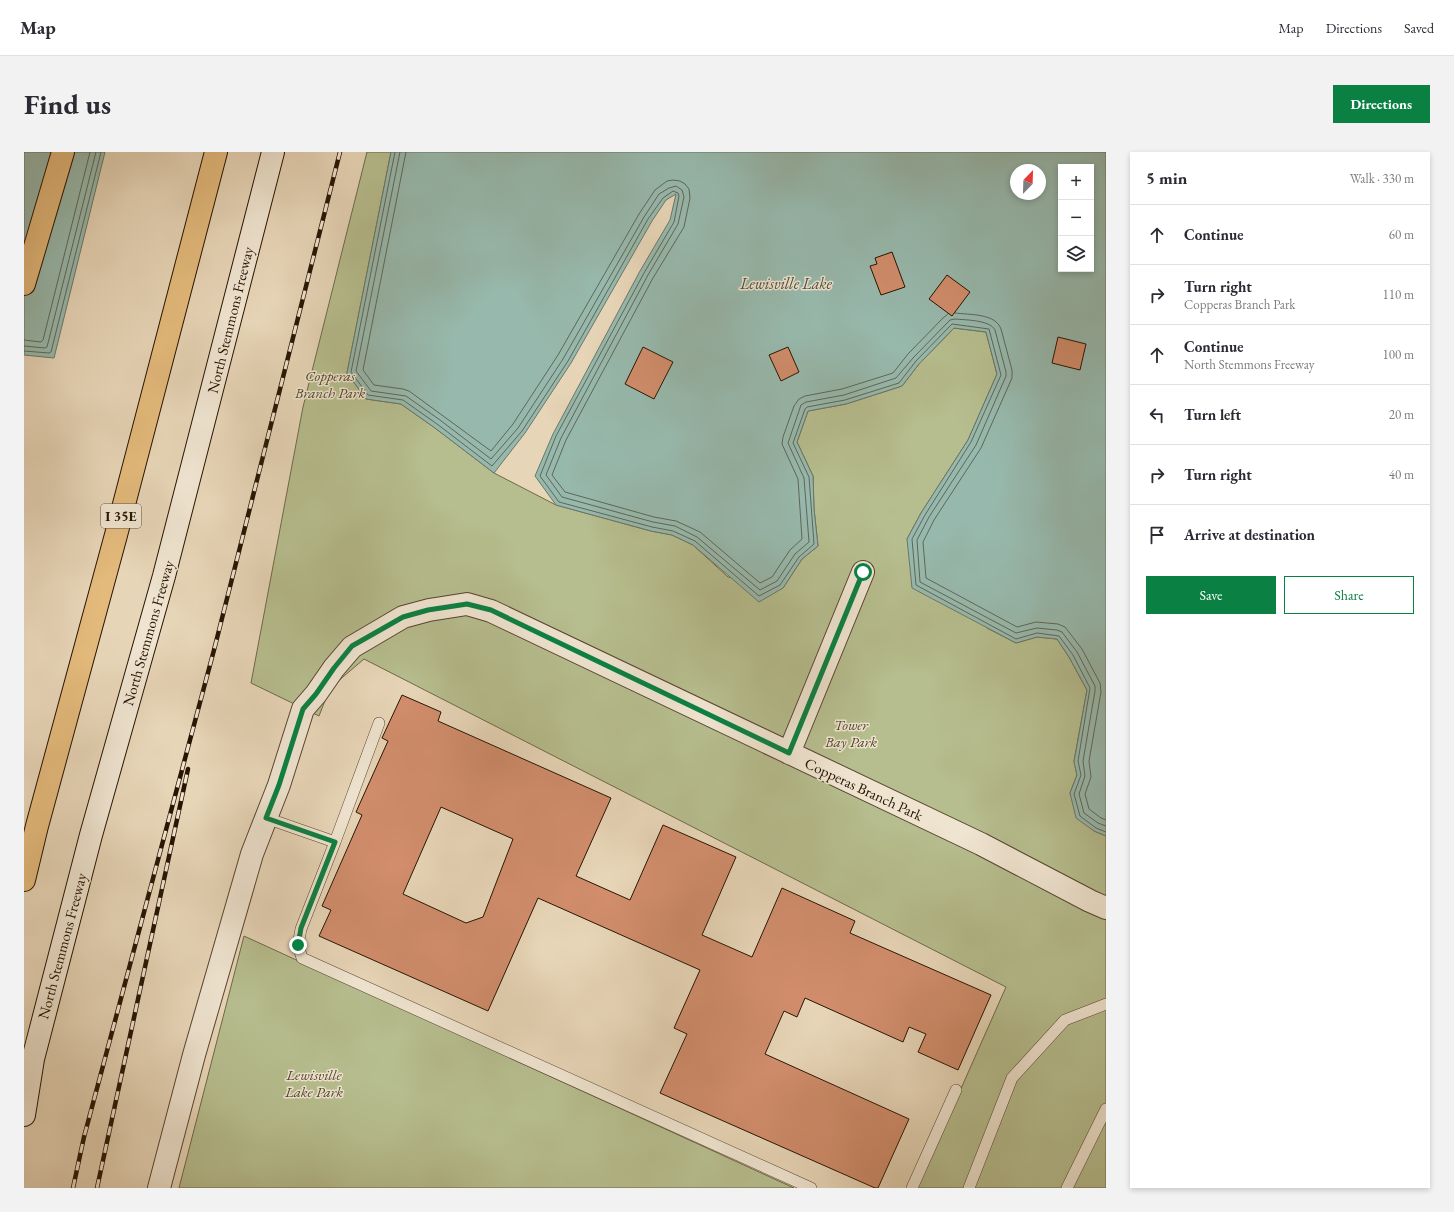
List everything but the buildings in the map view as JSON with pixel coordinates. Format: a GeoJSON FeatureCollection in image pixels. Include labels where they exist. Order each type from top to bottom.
{"type":"FeatureCollection","features":[{"type":"Feature","properties":{"kind":"highway"},"geometry":{"type":"LineString","coordinates":[[24,284],[64,152]]}},
{"type":"Feature","properties":{"kind":"highway","name":"I 35E"},"geometry":{"type":"LineString","coordinates":[[24,880],[37,826],[116,535],[216,152]]}},
{"type":"Feature","properties":{"kind":"street","name":"North Stemmons Freeway"},"geometry":{"type":"LineString","coordinates":[[24,1115],[33,1059],[91,834],[164,576],[273,152]]}},
{"type":"Feature","properties":{"kind":"street"},"geometry":{"type":"LineString","coordinates":[[789,753],[863,572]]}},
{"type":"Feature","properties":{"kind":"street","name":"Copperas Branch Park"},"geometry":{"type":"LineString","coordinates":[[266,818],[279,785],[303,709],[352,646],[403,617],[428,610],[467,604],[491,610],[980,844],[1106,908]]}},
{"type":"Feature","properties":{"kind":"street"},"geometry":{"type":"LineString","coordinates":[[159,1188],[194,1055],[248,866],[266,818]]}},
{"type":"Feature","properties":{"kind":"lane"},"geometry":{"type":"LineString","coordinates":[[379,723],[301,928],[298,945],[302,958],[811,1188]]}},
{"type":"Feature","properties":{"kind":"lane"},"geometry":{"type":"LineString","coordinates":[[266,818],[335,842]]}},
{"type":"Feature","properties":{"kind":"lane"},"geometry":{"type":"LineString","coordinates":[[968,1188],[1012,1078],[1065,1020],[1106,1004]]}},
{"type":"Feature","properties":{"kind":"lane"},"geometry":{"type":"LineString","coordinates":[[912,1188],[956,1090]]}},
{"type":"Feature","properties":{"kind":"lane"},"geometry":{"type":"LineString","coordinates":[[1067,1188],[1106,1109]]}},
{"type":"Feature","properties":{"kind":"green space","name":"Tower Bay Park"},"geometry":{"type":"Polygon","coordinates":[[[367,152],[391,152],[347,373],[366,399],[401,404],[494,473],[556,505],[651,531],[672,535],[693,545],[728,577],[783,588],[802,559],[818,546],[814,509],[813,476],[797,442],[808,411],[846,404],[902,386],[919,364],[954,328],[986,332],[997,374],[968,440],[921,513],[907,539],[987,628],[1016,643],[1037,637],[1057,639],[1069,657],[1087,690],[1074,761],[1077,775],[1070,793],[1094,831],[1106,836],[1106,1188],[917,1188],[1006,987],[364,659],[330,688],[319,716],[251,683],[303,407],[367,152]]]}},
{"type":"Feature","properties":{"kind":"green space","name":"Lewisville Lake Park"},"geometry":{"type":"Polygon","coordinates":[[[244,936],[794,1188],[179,1188],[244,936]]]}},
{"type":"Feature","properties":{"kind":"water"},"geometry":{"type":"Polygon","coordinates":[[[24,152],[105,152],[54,358],[24,355],[24,152]]]}},
{"type":"Feature","properties":{"kind":"water","name":"Lewisville Lake"},"geometry":{"type":"Polygon","coordinates":[[[391,152],[1106,152],[1106,836],[1094,831],[1076,818],[1070,793],[1077,775],[1074,762],[1087,690],[1069,657],[1057,639],[1037,637],[1016,643],[912,588],[907,539],[921,513],[968,440],[997,374],[986,332],[954,328],[919,364],[902,386],[846,404],[808,411],[797,442],[813,476],[814,509],[818,546],[802,559],[783,588],[759,602],[693,545],[672,535],[651,531],[556,505],[535,476],[553,434],[640,271],[670,220],[676,194],[666,200],[652,221],[571,363],[525,433],[494,473],[401,404],[366,399],[347,373],[391,152]]]}},
{"type":"Feature","properties":{"kind":"railway"},"geometry":{"type":"LineString","coordinates":[[73,1188],[84,1137],[214,650],[340,152]]}},
{"type":"Feature","properties":{"kind":"railway"},"geometry":{"type":"LineString","coordinates":[[97,1188],[188,769]]}},
{"type":"Feature","properties":{"kind":"route"},"geometry":{"type":"LineString","coordinates":[[298,945],[301,928],[335,842],[266,818],[279,785],[303,709],[352,646],[403,617],[428,610],[467,604],[491,610],[534,632],[789,753],[863,572]]}}]}
